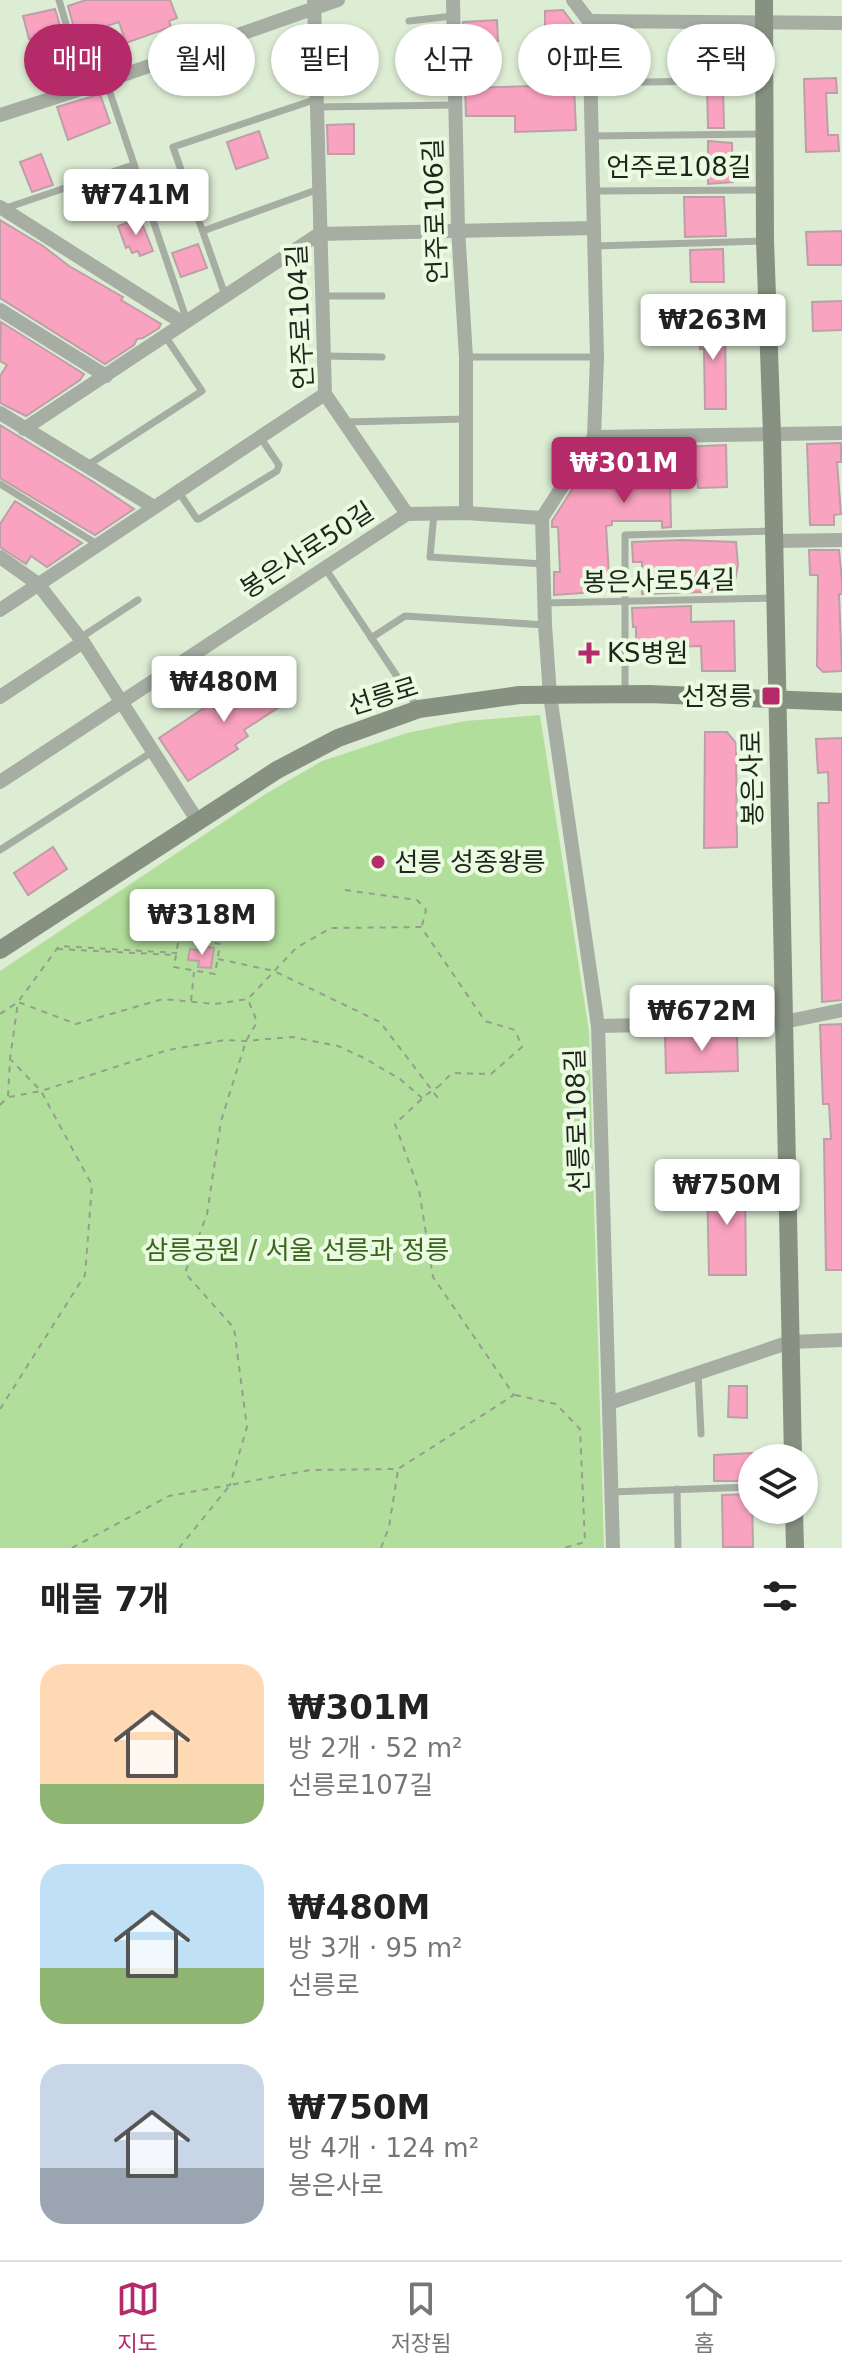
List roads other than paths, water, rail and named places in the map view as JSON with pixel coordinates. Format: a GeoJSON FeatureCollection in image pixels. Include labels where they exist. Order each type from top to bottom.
{"type":"FeatureCollection","features":[{"type":"Feature","properties":{"kind":"main road","name":"봉은사로"},"geometry":{"type":"LineString","coordinates":[[764,0],[764,21]]}},
{"type":"Feature","properties":{"kind":"main road","name":"봉은사로"},"geometry":{"type":"LineString","coordinates":[[764,96],[793,1444]]}},
{"type":"Feature","properties":{"kind":"main road","name":"선릉로"},"geometry":{"type":"LineString","coordinates":[[0,950],[197,820],[310,752],[359,729],[419,709],[493,698],[550,695],[625,694],[842,702]]}},
{"type":"Feature","properties":{"kind":"main road"},"geometry":{"type":"LineString","coordinates":[[794,1524],[795,1548]]}},
{"type":"Feature","properties":{"kind":"street"},"geometry":{"type":"LineString","coordinates":[[132,71],[314,4],[338,0]]}},
{"type":"Feature","properties":{"kind":"street","name":"언주로106길"},"geometry":{"type":"LineString","coordinates":[[453,0],[458,229],[466,357],[466,513]]}},
{"type":"Feature","properties":{"kind":"street"},"geometry":{"type":"LineString","coordinates":[[573,0],[589,21],[842,23]]}},
{"type":"Feature","properties":{"kind":"street","name":"언주로104길"},"geometry":{"type":"LineString","coordinates":[[314,4],[325,394],[407,514]]}},
{"type":"Feature","properties":{"kind":"street"},"geometry":{"type":"LineString","coordinates":[[0,115],[60,96]]}},
{"type":"Feature","properties":{"kind":"street","name":"언주로108길"},"geometry":{"type":"LineString","coordinates":[[591,96],[597,357],[594,437]]}},
{"type":"Feature","properties":{"kind":"street"},"geometry":{"type":"LineString","coordinates":[[2,208],[185,322]]}},
{"type":"Feature","properties":{"kind":"street"},"geometry":{"type":"LineString","coordinates":[[24,429],[319,234],[594,228]]}},
{"type":"Feature","properties":{"kind":"street"},"geometry":{"type":"LineString","coordinates":[[0,310],[106,376]]}},
{"type":"Feature","properties":{"kind":"street"},"geometry":{"type":"LineString","coordinates":[[0,610],[325,394]]}},
{"type":"Feature","properties":{"kind":"street"},"geometry":{"type":"LineString","coordinates":[[0,413],[154,507]]}},
{"type":"Feature","properties":{"kind":"street"},"geometry":{"type":"LineString","coordinates":[[542,518],[594,437],[842,433]]}},
{"type":"Feature","properties":{"kind":"street","name":"봉은사로50길"},"geometry":{"type":"LineString","coordinates":[[0,782],[407,514],[466,513],[542,518]]}},
{"type":"Feature","properties":{"kind":"street","name":"선릉로108길"},"geometry":{"type":"LineString","coordinates":[[542,518],[550,695],[598,1026],[613,1548]]}},
{"type":"Feature","properties":{"kind":"street"},"geometry":{"type":"LineString","coordinates":[[774,536],[842,540]]}},
{"type":"Feature","properties":{"kind":"street"},"geometry":{"type":"LineString","coordinates":[[0,558],[38,584],[81,640],[197,820]]}},
{"type":"Feature","properties":{"kind":"street"},"geometry":{"type":"LineString","coordinates":[[0,697],[81,640]]}},
{"type":"Feature","properties":{"kind":"street"},"geometry":{"type":"LineString","coordinates":[[598,1026],[784,1022],[842,1010]]}},
{"type":"Feature","properties":{"kind":"street"},"geometry":{"type":"LineString","coordinates":[[609,1403],[790,1342],[842,1340]]}},
{"type":"Feature","properties":{"kind":"lane"},"geometry":{"type":"LineString","coordinates":[[59,0],[66,24]]}},
{"type":"Feature","properties":{"kind":"lane"},"geometry":{"type":"LineString","coordinates":[[409,21],[453,16]]}},
{"type":"Feature","properties":{"kind":"lane"},"geometry":{"type":"LineString","coordinates":[[111,96],[185,322]]}},
{"type":"Feature","properties":{"kind":"lane"},"geometry":{"type":"LineString","coordinates":[[225,295],[173,147],[317,103],[455,105]]}},
{"type":"Feature","properties":{"kind":"lane","name":"언주로108길"},"geometry":{"type":"LineString","coordinates":[[592,136],[764,134]]}},
{"type":"Feature","properties":{"kind":"lane"},"geometry":{"type":"LineString","coordinates":[[2,208],[133,165]]}},
{"type":"Feature","properties":{"kind":"lane"},"geometry":{"type":"LineString","coordinates":[[203,231],[319,189]]}},
{"type":"Feature","properties":{"kind":"lane","name":"언주로108길"},"geometry":{"type":"LineString","coordinates":[[593,191],[765,190]]}},
{"type":"Feature","properties":{"kind":"lane"},"geometry":{"type":"LineString","coordinates":[[594,246],[765,241]]}},
{"type":"Feature","properties":{"kind":"lane"},"geometry":{"type":"LineString","coordinates":[[321,296],[382,296]]}},
{"type":"Feature","properties":{"kind":"lane"},"geometry":{"type":"LineString","coordinates":[[86,467],[202,391],[165,336]]}},
{"type":"Feature","properties":{"kind":"lane"},"geometry":{"type":"LineString","coordinates":[[322,356],[382,357]]}},
{"type":"Feature","properties":{"kind":"lane"},"geometry":{"type":"LineString","coordinates":[[466,357],[597,357]]}},
{"type":"Feature","properties":{"kind":"lane"},"geometry":{"type":"LineString","coordinates":[[343,422],[466,419]]}},
{"type":"Feature","properties":{"kind":"lane"},"geometry":{"type":"LineString","coordinates":[[178,491],[199,519],[277,471],[279,465],[260,437]]}},
{"type":"Feature","properties":{"kind":"lane"},"geometry":{"type":"LineString","coordinates":[[0,484],[97,544]]}},
{"type":"Feature","properties":{"kind":"lane"},"geometry":{"type":"LineString","coordinates":[[434,513],[430,557],[544,564]]}},
{"type":"Feature","properties":{"kind":"lane"},"geometry":{"type":"LineString","coordinates":[[625,694],[625,535],[774,536]]}},
{"type":"Feature","properties":{"kind":"lane"},"geometry":{"type":"LineString","coordinates":[[324,567],[419,709]]}},
{"type":"Feature","properties":{"kind":"lane","name":"봉은사로54길"},"geometry":{"type":"LineString","coordinates":[[544,603],[775,598]]}},
{"type":"Feature","properties":{"kind":"lane"},"geometry":{"type":"LineString","coordinates":[[81,640],[138,600]]}},
{"type":"Feature","properties":{"kind":"lane"},"geometry":{"type":"LineString","coordinates":[[371,638],[405,616],[545,625]]}},
{"type":"Feature","properties":{"kind":"lane"},"geometry":{"type":"LineString","coordinates":[[0,850],[152,752]]}},
{"type":"Feature","properties":{"kind":"lane"},"geometry":{"type":"LineString","coordinates":[[698,1373],[701,1434]]}},
{"type":"Feature","properties":{"kind":"lane"},"geometry":{"type":"LineString","coordinates":[[611,1492],[738,1487]]}},
{"type":"Feature","properties":{"kind":"lane"},"geometry":{"type":"LineString","coordinates":[[677,1489],[678,1548]]}},
{"type":"Feature","properties":{"kind":"place","name":"KS병원"},"geometry":{"type":"Point","coordinates":[589,653]}},
{"type":"Feature","properties":{"kind":"place","name":"선정릉"},"geometry":{"type":"Point","coordinates":[771,696]}},
{"type":"Feature","properties":{"kind":"place","name":"선릉 성종왕릉"},"geometry":{"type":"Point","coordinates":[378,862]}},
{"type":"Feature","properties":{"kind":"park label","name":"삼릉공원 / 서울 선릉과 정릉"},"geometry":{"type":"Point","coordinates":[297,1250]}}]}
